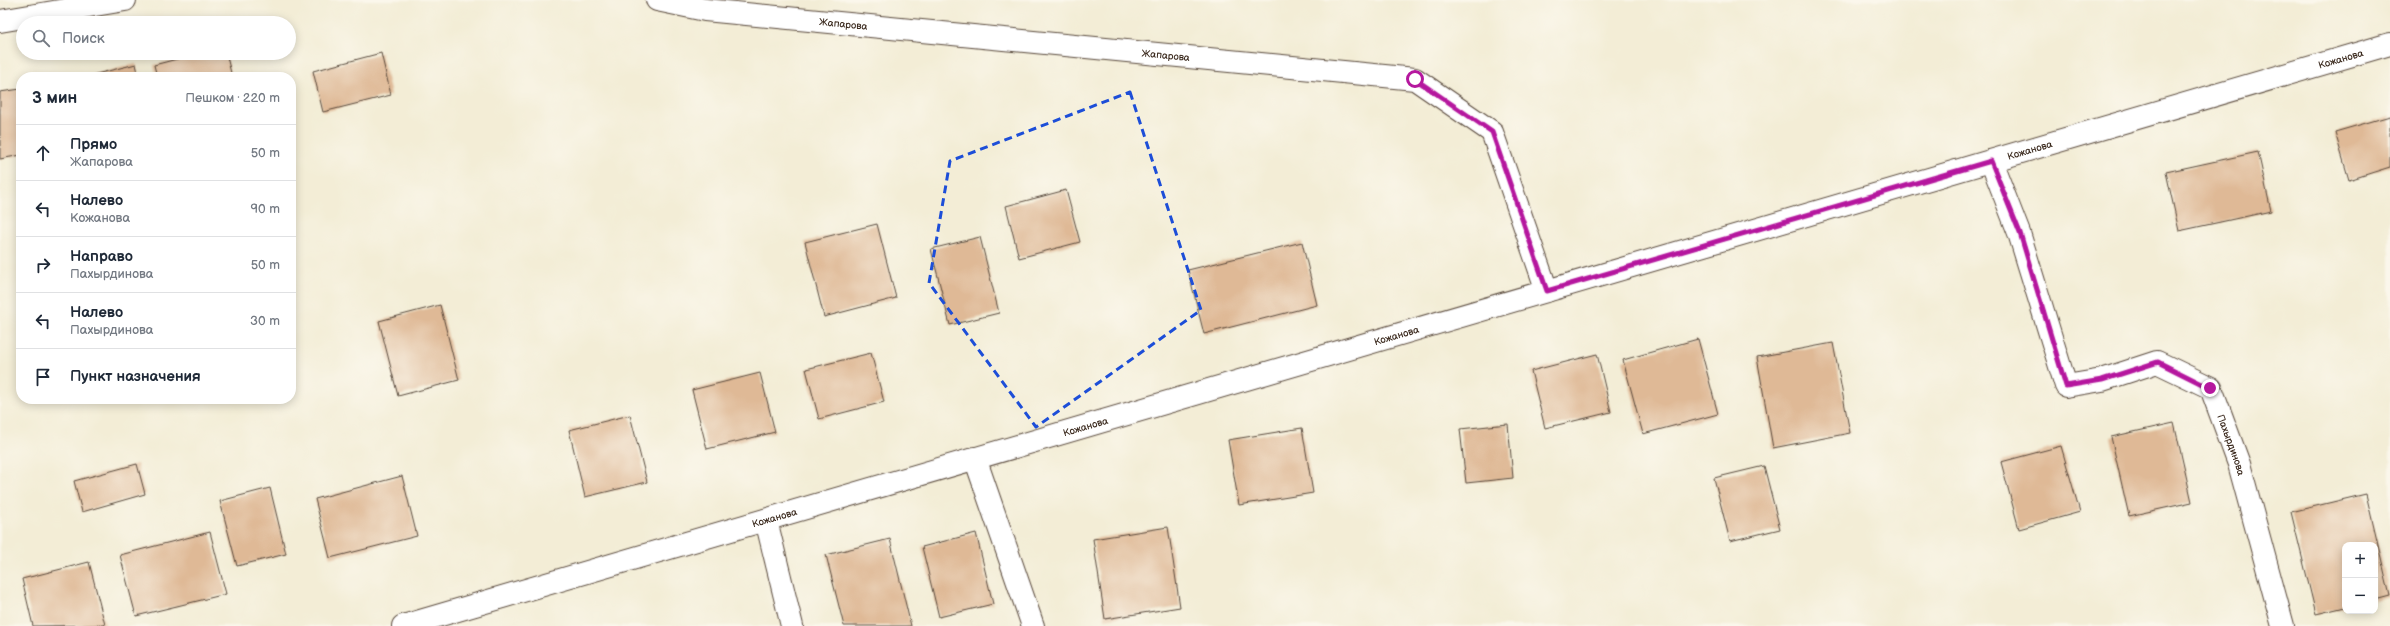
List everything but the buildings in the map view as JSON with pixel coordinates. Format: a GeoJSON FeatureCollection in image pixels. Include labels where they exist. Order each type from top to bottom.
{"type":"FeatureCollection","features":[{"type":"Feature","properties":{"kind":"street"},"geometry":{"type":"LineString","coordinates":[[30,16],[125,0]]}},
{"type":"Feature","properties":{"kind":"street","name":"Жапарова"},"geometry":{"type":"LineString","coordinates":[[657,0],[705,10],[1415,79],[1492,132],[1547,291]]}},
{"type":"Feature","properties":{"kind":"street"},"geometry":{"type":"LineString","coordinates":[[0,21],[16,18]]}},
{"type":"Feature","properties":{"kind":"street","name":"Кожанова"},"geometry":{"type":"LineString","coordinates":[[403,626],[2390,44]]}},
{"type":"Feature","properties":{"kind":"street","name":"Пахырдинова"},"geometry":{"type":"LineString","coordinates":[[1991,161],[2020,233],[2066,386],[2102,380],[2158,362],[2210,388],[2239,464],[2283,626]]}},
{"type":"Feature","properties":{"kind":"street"},"geometry":{"type":"LineString","coordinates":[[975,458],[1033,626]]}},
{"type":"Feature","properties":{"kind":"street"},"geometry":{"type":"LineString","coordinates":[[766,520],[792,626]]}},
{"type":"Feature","properties":{"kind":"highlighted area"},"geometry":{"type":"Polygon","coordinates":[[[1130,92],[1201,310],[1036,427],[929,283],[950,161],[1130,92]]]}},
{"type":"Feature","properties":{"kind":"route"},"geometry":{"type":"LineString","coordinates":[[1415,79],[1492,132],[1547,291],[1991,161],[2020,233],[2066,386],[2102,380],[2158,362],[2181,372],[2210,388]]}}]}
